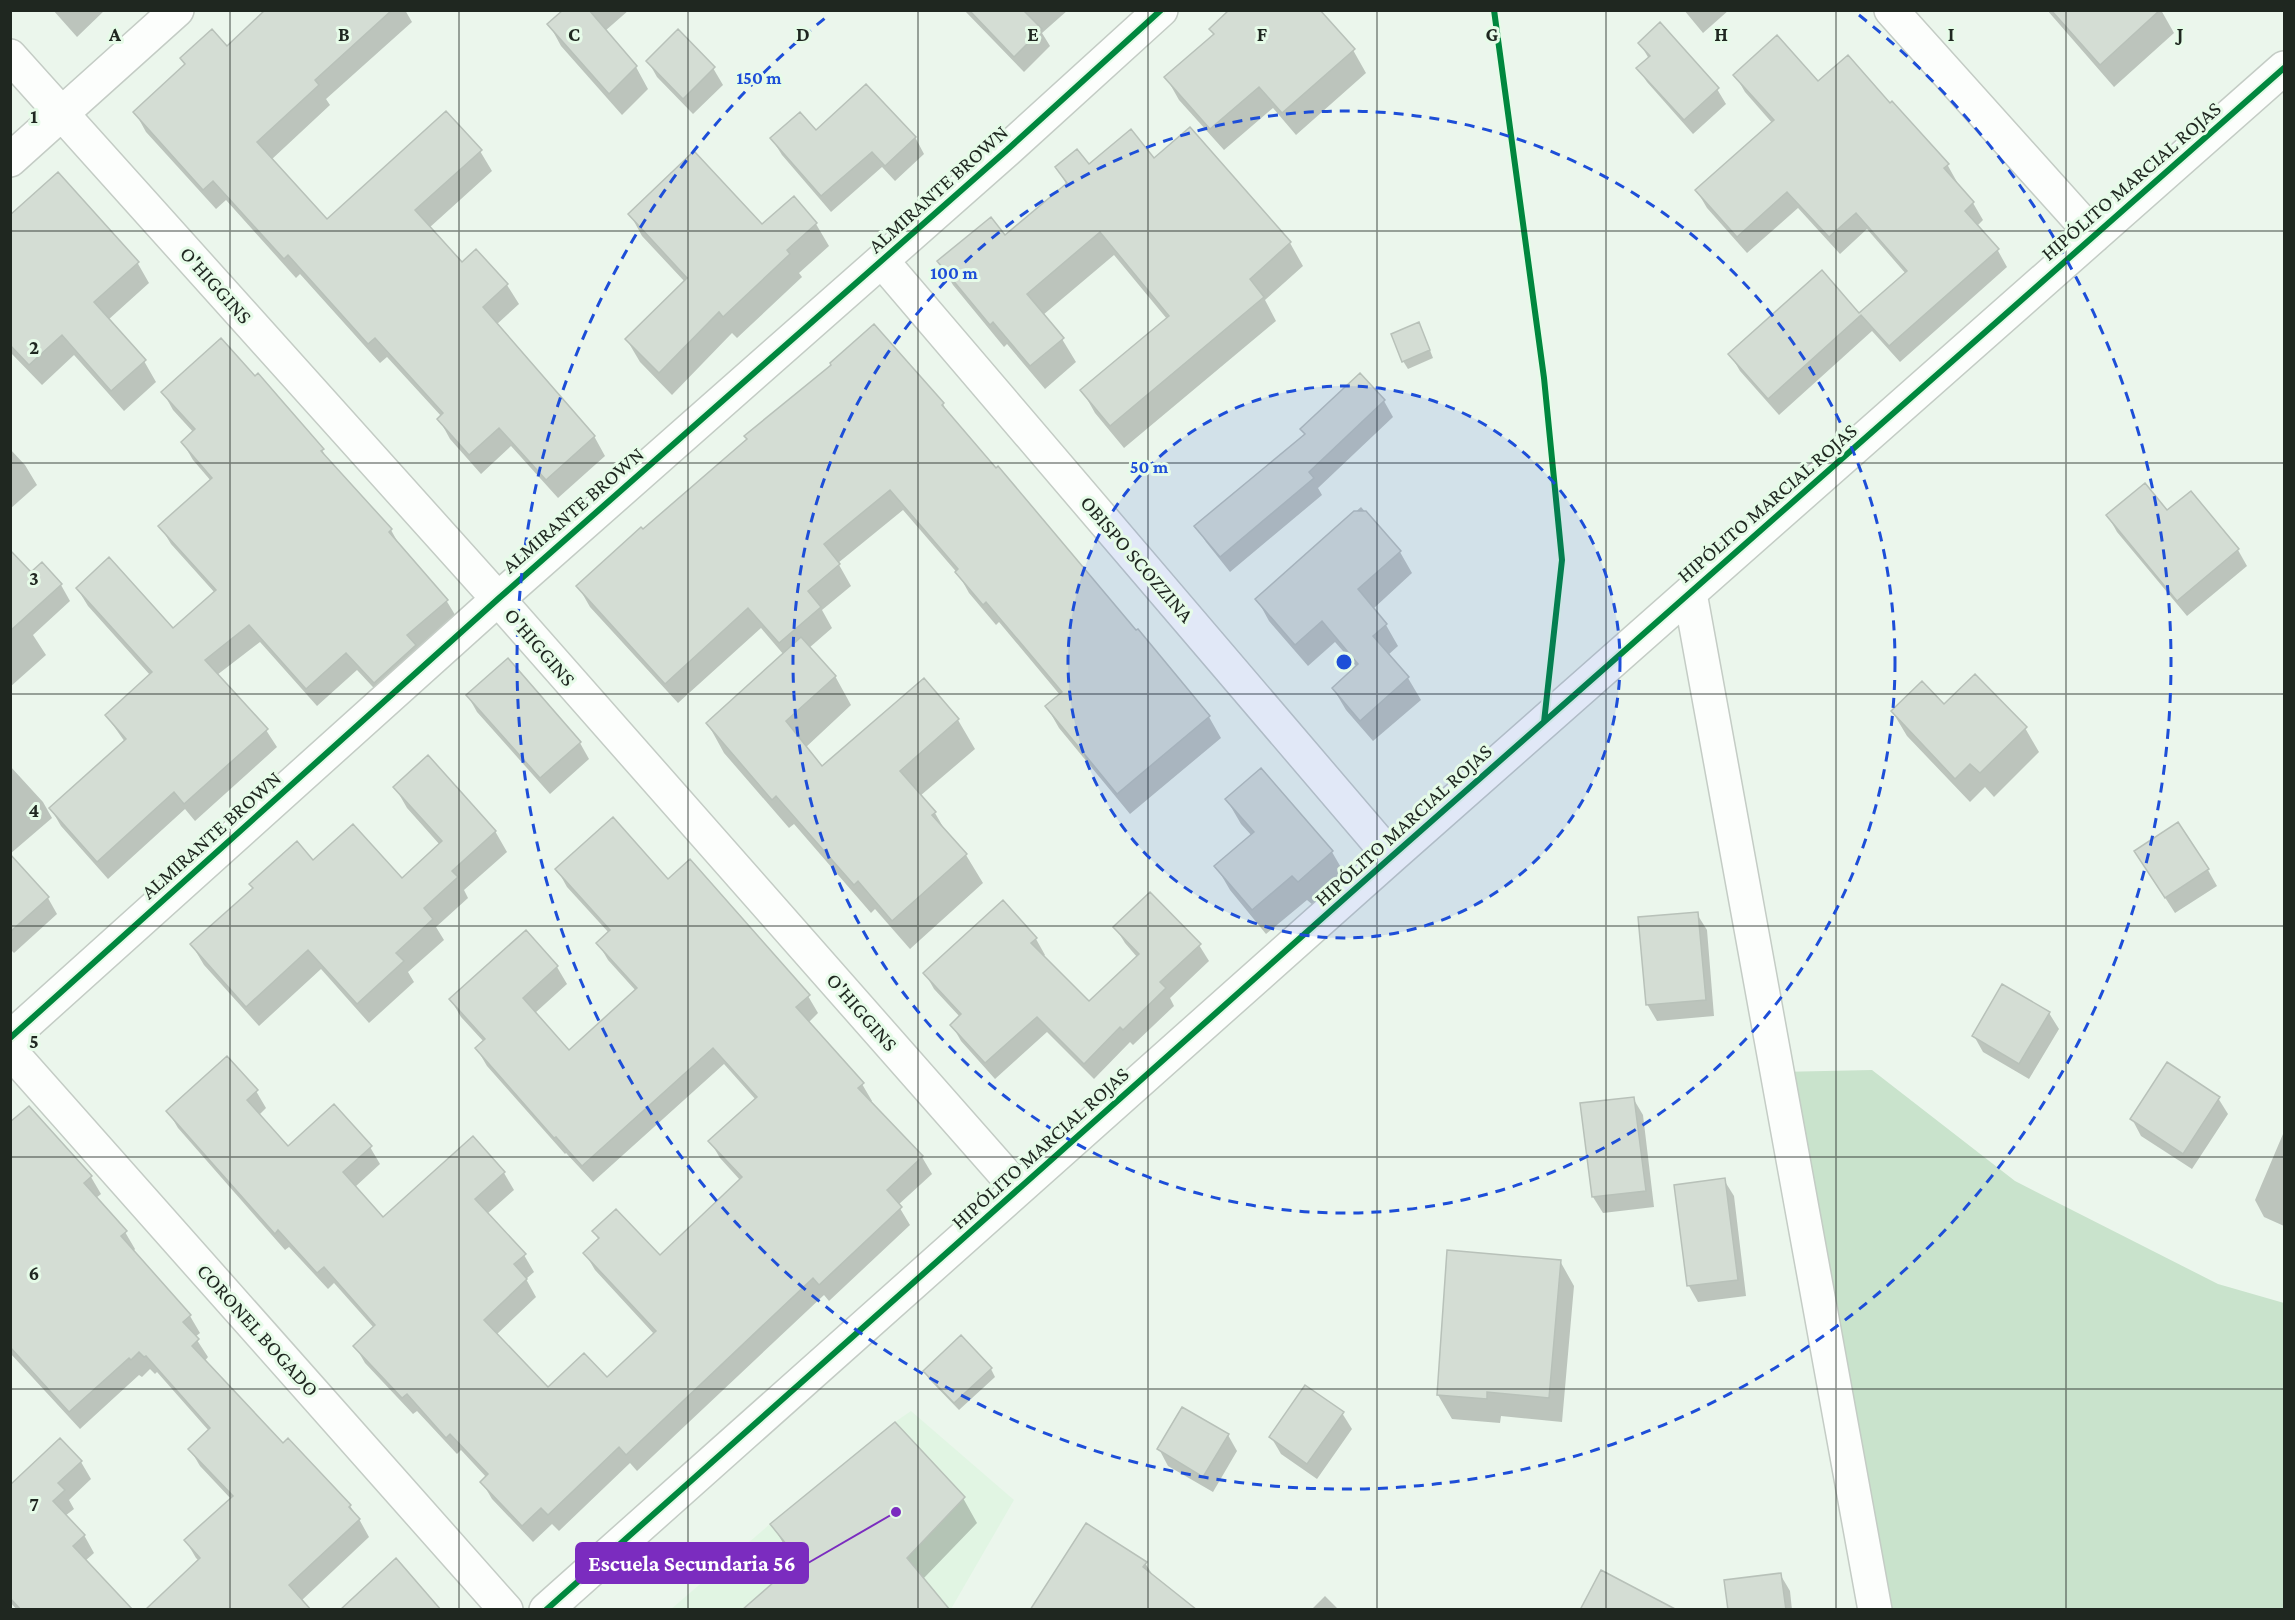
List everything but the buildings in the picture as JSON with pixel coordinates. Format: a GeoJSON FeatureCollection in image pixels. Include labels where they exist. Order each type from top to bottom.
{"type":"FeatureCollection","features":[{"type":"Feature","properties":{"kind":"street"},"geometry":{"type":"LineString","coordinates":[[10,160],[177,10]]}},
{"type":"Feature","properties":{"kind":"street","name":"ALMIRANTE BROWN"},"geometry":{"type":"LineString","coordinates":[[10,1038],[498,599],[882,261],[1161,10]]}},
{"type":"Feature","properties":{"kind":"street"},"geometry":{"type":"LineString","coordinates":[[1891,10],[2094,236]]}},
{"type":"Feature","properties":{"kind":"street","name":"O'HIGGINS"},"geometry":{"type":"LineString","coordinates":[[10,56],[498,599],[1018,1189]]}},
{"type":"Feature","properties":{"kind":"street","name":"HIPÓLITO MARCIAL ROJAS"},"geometry":{"type":"LineString","coordinates":[[546,1610],[1391,857],[2284,68]]}},
{"type":"Feature","properties":{"kind":"street","name":"OBISPO SCOZZINA"},"geometry":{"type":"LineString","coordinates":[[882,261],[1391,857]]}},
{"type":"Feature","properties":{"kind":"street"},"geometry":{"type":"LineString","coordinates":[[1690,593],[1875,1610]]}},
{"type":"Feature","properties":{"kind":"street","name":"CORONEL BOGADO"},"geometry":{"type":"LineString","coordinates":[[10,1052],[506,1610]]}},
{"type":"Feature","properties":{"kind":"shaded area"},"geometry":{"type":"Polygon","coordinates":[[[1872,1070],[2015,1181],[2218,1284],[2284,1303],[2284,1609],[1875,1609],[1778,1072],[1872,1070]]]}},
{"type":"Feature","properties":{"kind":"shaded area"},"geometry":{"type":"Polygon","coordinates":[[[911,1411],[1014,1500],[951,1609],[670,1610],[770,1524],[911,1411]]]}},
{"type":"Feature","properties":{"kind":"cycle path"},"geometry":{"type":"LineString","coordinates":[[10,1038],[498,599],[1007,150],[1161,10]]}},
{"type":"Feature","properties":{"kind":"cycle path"},"geometry":{"type":"LineString","coordinates":[[1494,10],[1544,378],[1562,560],[1544,722]]}},
{"type":"Feature","properties":{"kind":"cycle path"},"geometry":{"type":"LineString","coordinates":[[546,1610],[1391,857],[2284,68]]}},
{"type":"Feature","properties":{"kind":"place","name":"Escuela Secundaria 56"},"geometry":{"type":"Point","coordinates":[896,1512]}}]}
